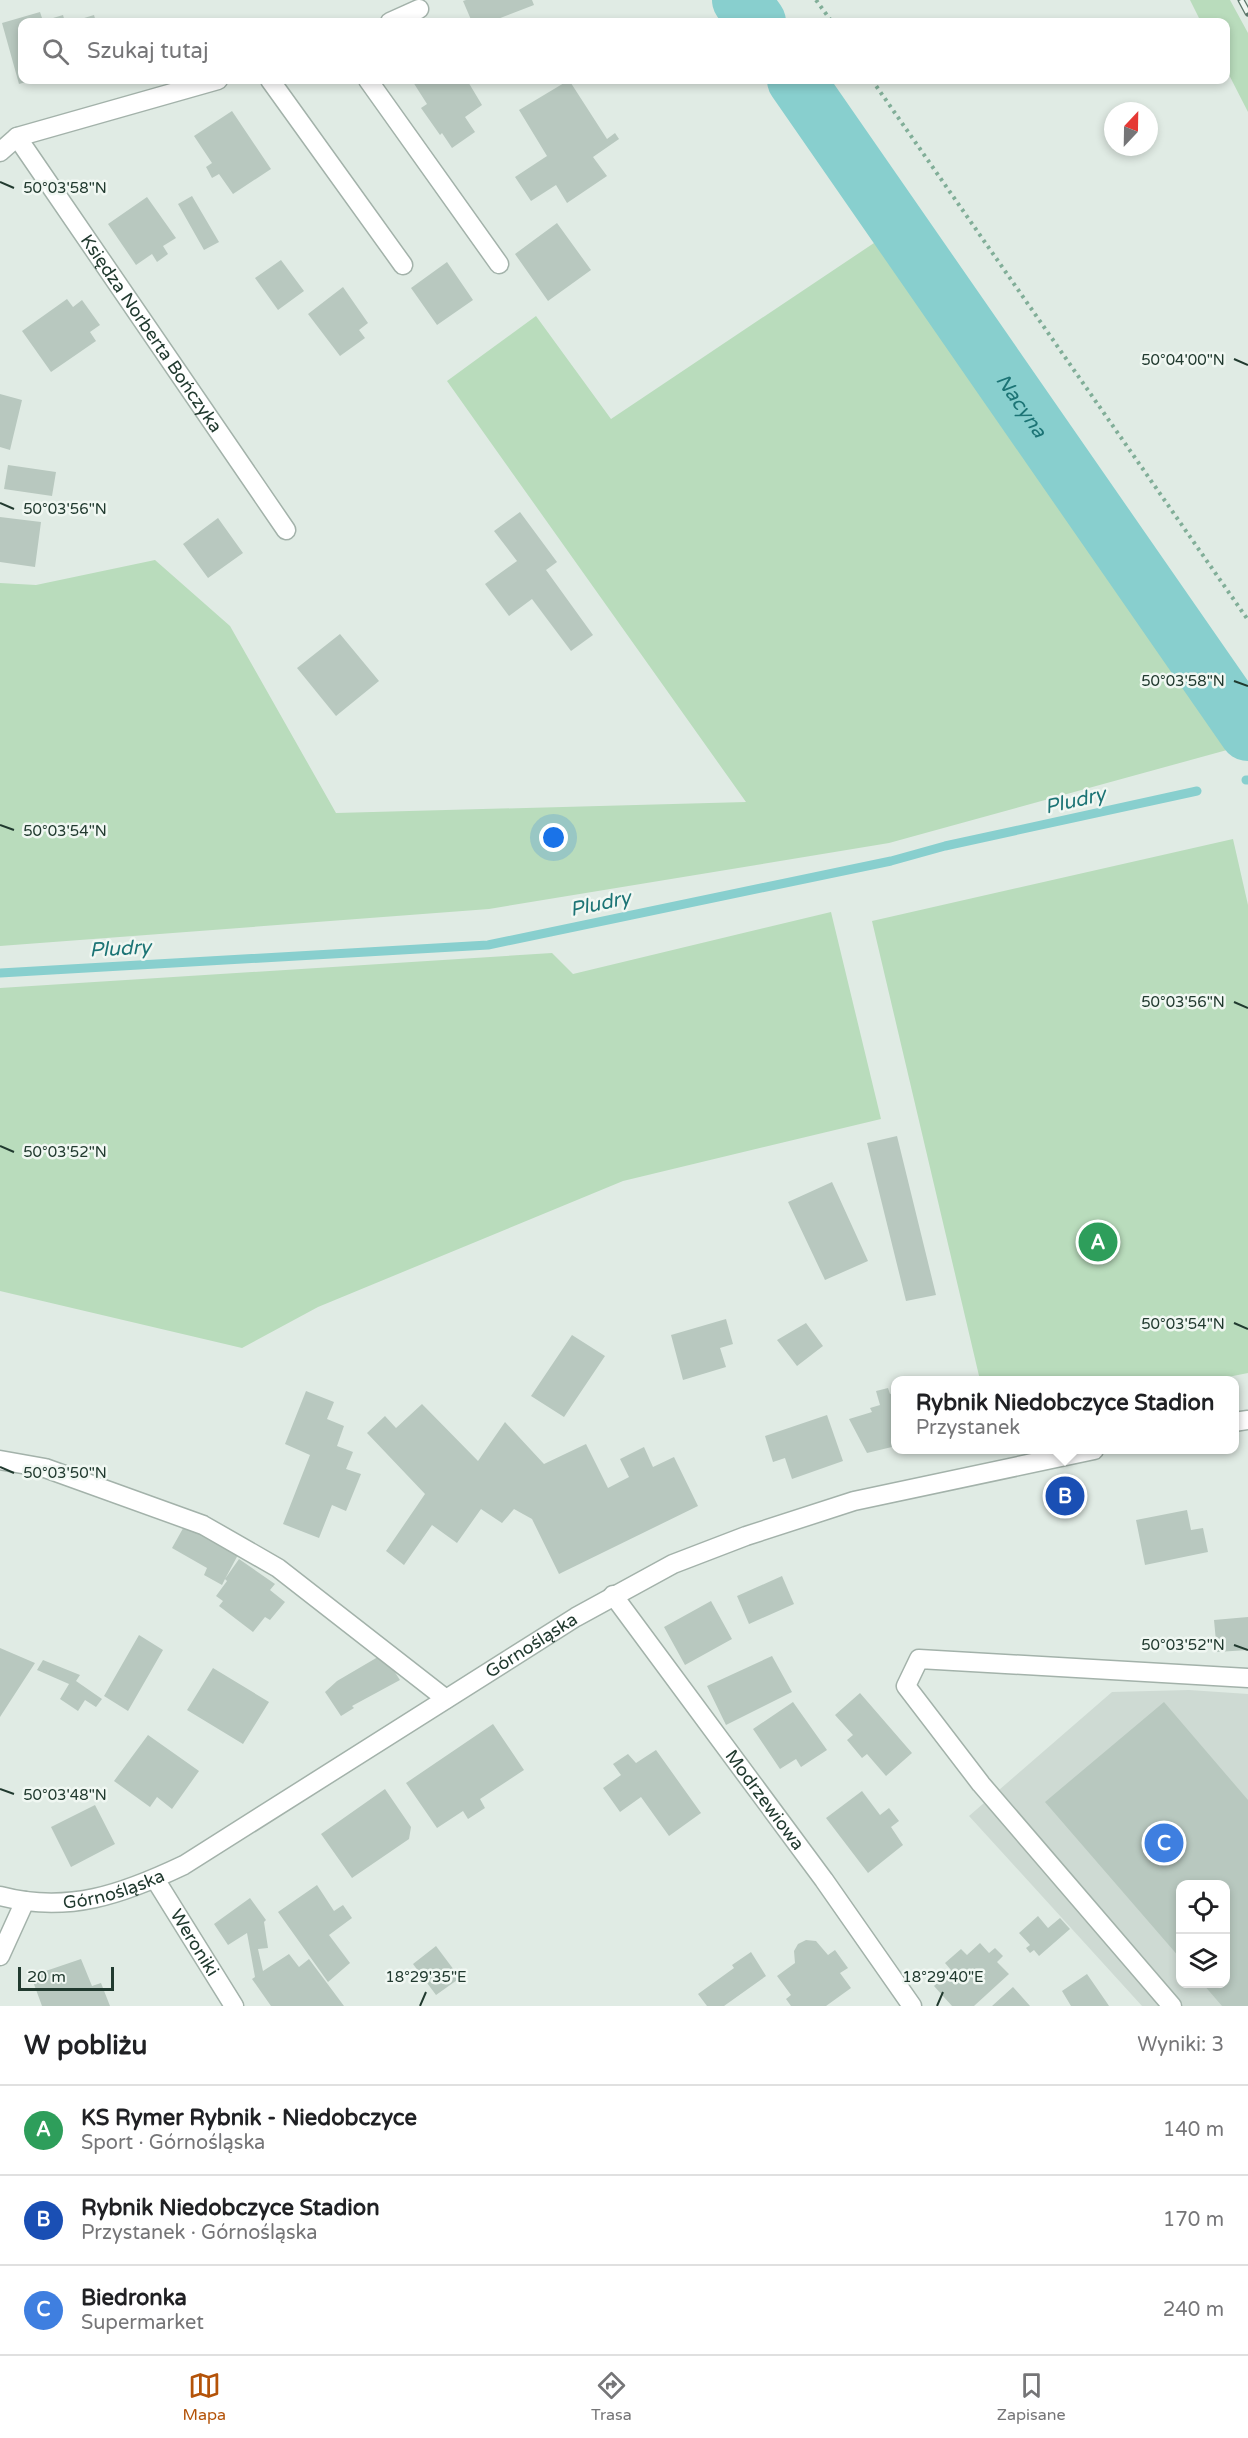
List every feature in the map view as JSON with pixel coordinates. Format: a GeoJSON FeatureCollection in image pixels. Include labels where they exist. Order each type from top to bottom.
{"type":"FeatureCollection","features":[{"type":"Feature","properties":{"kind":"street"},"geometry":{"type":"LineString","coordinates":[[399,18],[420,9]]}},
{"type":"Feature","properties":{"kind":"street"},"geometry":{"type":"LineString","coordinates":[[0,152],[17,137],[204,84]]}},
{"type":"Feature","properties":{"kind":"street"},"geometry":{"type":"LineString","coordinates":[[273,84],[403,266]]}},
{"type":"Feature","properties":{"kind":"street"},"geometry":{"type":"LineString","coordinates":[[371,84],[499,264]]}},
{"type":"Feature","properties":{"kind":"street","name":"Księdza Norberta Bończyka"},"geometry":{"type":"LineString","coordinates":[[17,137],[286,530]]}},
{"type":"Feature","properties":{"kind":"street","name":"Górnośląska"},"geometry":{"type":"LineString","coordinates":[[0,1896],[25,1901],[65,1904],[95,1900],[155,1879],[210,1849],[613,1595],[673,1564],[813,1513],[898,1490],[1070,1454]]}},
{"type":"Feature","properties":{"kind":"street"},"geometry":{"type":"LineString","coordinates":[[0,1460],[45,1468],[203,1525],[278,1568],[446,1699]]}},
{"type":"Feature","properties":{"kind":"street","name":"Modrzewiowa"},"geometry":{"type":"LineString","coordinates":[[613,1595],[824,1880],[912,2006]]}},
{"type":"Feature","properties":{"kind":"street"},"geometry":{"type":"LineString","coordinates":[[1172,2006],[981,1784],[906,1686],[919,1659],[1248,1678]]}},
{"type":"Feature","properties":{"kind":"street","name":"Weroniki"},"geometry":{"type":"LineString","coordinates":[[155,1879],[234,2006]]}},
{"type":"Feature","properties":{"kind":"street"},"geometry":{"type":"LineString","coordinates":[[0,1956],[25,1901]]}},
{"type":"Feature","properties":{"kind":"path"},"geometry":{"type":"LineString","coordinates":[[816,0],[829,18]]}},
{"type":"Feature","properties":{"kind":"path"},"geometry":{"type":"LineString","coordinates":[[875,84],[1248,620]]}},
{"type":"Feature","properties":{"kind":"shaded area"},"geometry":{"type":"Polygon","coordinates":[[[1189,1690],[1248,1694],[1248,2006],[1142,2006],[969,1816],[1112,1692],[1189,1690]]]}},
{"type":"Feature","properties":{"kind":"green space"},"geometry":{"type":"Polygon","coordinates":[[[1190,0],[1230,0],[1248,33],[1248,112],[1230,77],[1230,18],[1199,18],[1190,0]]]}},
{"type":"Feature","properties":{"kind":"green space"},"geometry":{"type":"Polygon","coordinates":[[[877,241],[1227,750],[889,843],[489,909],[0,946],[0,583],[36,585],[155,560],[230,626],[336,813],[746,802],[447,381],[536,316],[611,419],[877,241]]]}},
{"type":"Feature","properties":{"kind":"green space"},"geometry":{"type":"Polygon","coordinates":[[[1233,839],[1248,905],[1248,1373],[1233,1376],[979,1376],[872,921],[1233,839]]]}},
{"type":"Feature","properties":{"kind":"green space"},"geometry":{"type":"Polygon","coordinates":[[[831,912],[881,1119],[623,1181],[318,1307],[242,1348],[0,1291],[0,988],[552,953],[573,974],[831,912]]]}},
{"type":"Feature","properties":{"kind":"building"},"geometry":{"type":"Polygon","coordinates":[[[532,0],[534,5],[500,18],[470,18],[463,1],[532,0]]]}},
{"type":"Feature","properties":{"kind":"building"},"geometry":{"type":"Polygon","coordinates":[[[40,12],[42,18],[19,18],[40,12]]]}},
{"type":"Feature","properties":{"kind":"building"},"geometry":{"type":"Polygon","coordinates":[[[18,18],[18,80],[2,23],[18,18]]]}},
{"type":"Feature","properties":{"kind":"building"},"geometry":{"type":"Polygon","coordinates":[[[414,84],[469,84],[482,105],[465,117],[475,132],[452,148],[421,108],[427,104],[414,84]]]}},
{"type":"Feature","properties":{"kind":"building"},"geometry":{"type":"Polygon","coordinates":[[[562,84],[572,84],[607,139],[615,133],[619,139],[593,157],[607,176],[567,203],[556,185],[531,201],[515,177],[547,156],[519,110],[562,84]]]}},
{"type":"Feature","properties":{"kind":"building"},"geometry":{"type":"Polygon","coordinates":[[[232,111],[271,169],[233,194],[219,174],[212,178],[206,167],[212,163],[194,136],[232,111]]]}},
{"type":"Feature","properties":{"kind":"building"},"geometry":{"type":"Polygon","coordinates":[[[192,196],[219,242],[204,250],[178,204],[192,196]]]}},
{"type":"Feature","properties":{"kind":"building"},"geometry":{"type":"Polygon","coordinates":[[[147,197],[176,238],[163,246],[168,254],[157,262],[152,254],[136,265],[108,224],[147,197]]]}},
{"type":"Feature","properties":{"kind":"building"},"geometry":{"type":"Polygon","coordinates":[[[557,223],[591,270],[548,301],[515,254],[557,223]]]}},
{"type":"Feature","properties":{"kind":"building"},"geometry":{"type":"Polygon","coordinates":[[[281,260],[304,291],[278,310],[255,278],[281,260]]]}},
{"type":"Feature","properties":{"kind":"building"},"geometry":{"type":"Polygon","coordinates":[[[447,262],[473,300],[437,325],[411,288],[447,262]]]}},
{"type":"Feature","properties":{"kind":"building"},"geometry":{"type":"Polygon","coordinates":[[[343,287],[368,323],[359,330],[365,338],[340,356],[308,314],[343,287]]]}},
{"type":"Feature","properties":{"kind":"building"},"geometry":{"type":"Polygon","coordinates":[[[67,299],[73,307],[82,300],[100,325],[90,332],[96,341],[51,372],[22,331],[67,299]]]}},
{"type":"Feature","properties":{"kind":"building"},"geometry":{"type":"Polygon","coordinates":[[[0,394],[22,400],[10,450],[0,447],[0,394]]]}},
{"type":"Feature","properties":{"kind":"building"},"geometry":{"type":"Polygon","coordinates":[[[8,465],[56,472],[52,496],[4,489],[8,465]]]}},
{"type":"Feature","properties":{"kind":"building"},"geometry":{"type":"Polygon","coordinates":[[[520,512],[557,562],[546,570],[593,635],[571,651],[532,599],[509,616],[485,584],[517,561],[494,531],[520,512]]]}},
{"type":"Feature","properties":{"kind":"building"},"geometry":{"type":"Polygon","coordinates":[[[0,517],[41,522],[35,567],[0,562],[0,517]]]}},
{"type":"Feature","properties":{"kind":"building"},"geometry":{"type":"Polygon","coordinates":[[[218,518],[243,553],[208,578],[183,544],[218,518]]]}},
{"type":"Feature","properties":{"kind":"building"},"geometry":{"type":"Polygon","coordinates":[[[340,634],[379,681],[336,716],[297,668],[340,634]]]}},
{"type":"Feature","properties":{"kind":"building"},"geometry":{"type":"Polygon","coordinates":[[[897,1136],[936,1295],[906,1301],[867,1143],[897,1136]]]}},
{"type":"Feature","properties":{"kind":"building"},"geometry":{"type":"Polygon","coordinates":[[[832,1182],[868,1261],[825,1280],[788,1202],[832,1182]]]}},
{"type":"Feature","properties":{"kind":"building"},"geometry":{"type":"Polygon","coordinates":[[[726,1319],[733,1344],[720,1348],[726,1367],[683,1380],[671,1335],[726,1319]]]}},
{"type":"Feature","properties":{"kind":"building"},"geometry":{"type":"Polygon","coordinates":[[[806,1323],[823,1346],[797,1366],[777,1340],[806,1323]]]}},
{"type":"Feature","properties":{"kind":"building"},"geometry":{"type":"Polygon","coordinates":[[[572,1335],[605,1356],[564,1417],[531,1396],[572,1335]]]}},
{"type":"Feature","properties":{"kind":"building"},"geometry":{"type":"Polygon","coordinates":[[[888,1388],[891,1394],[891,1447],[867,1453],[849,1419],[872,1412],[870,1408],[880,1405],[876,1391],[888,1388]]]}},
{"type":"Feature","properties":{"kind":"building"},"geometry":{"type":"Polygon","coordinates":[[[306,1391],[334,1402],[327,1419],[344,1426],[337,1446],[353,1452],[346,1469],[361,1474],[346,1511],[332,1505],[319,1538],[283,1524],[310,1455],[285,1444],[306,1391]]]}},
{"type":"Feature","properties":{"kind":"building"},"geometry":{"type":"Polygon","coordinates":[[[422,1404],[478,1461],[505,1422],[544,1464],[586,1444],[608,1488],[629,1477],[620,1459],[644,1447],[653,1467],[674,1457],[698,1506],[559,1574],[532,1519],[514,1509],[502,1523],[481,1509],[457,1543],[432,1525],[404,1565],[386,1551],[425,1494],[367,1433],[385,1416],[396,1428],[422,1404]]]}},
{"type":"Feature","properties":{"kind":"building"},"geometry":{"type":"Polygon","coordinates":[[[827,1415],[843,1461],[792,1479],[785,1458],[773,1462],[765,1436],[827,1415]]]}},
{"type":"Feature","properties":{"kind":"building"},"geometry":{"type":"Polygon","coordinates":[[[1187,1510],[1191,1530],[1203,1528],[1208,1552],[1145,1565],[1136,1520],[1187,1510]]]}},
{"type":"Feature","properties":{"kind":"building"},"geometry":{"type":"Polygon","coordinates":[[[186,1523],[239,1553],[222,1585],[204,1575],[207,1568],[172,1548],[186,1523]]]}},
{"type":"Feature","properties":{"kind":"building"},"geometry":{"type":"Polygon","coordinates":[[[239,1559],[275,1584],[270,1590],[285,1602],[270,1620],[265,1617],[253,1632],[219,1606],[223,1601],[216,1596],[227,1581],[225,1579],[239,1559]]]}},
{"type":"Feature","properties":{"kind":"building"},"geometry":{"type":"Polygon","coordinates":[[[782,1576],[794,1604],[749,1624],[737,1596],[782,1576]]]}},
{"type":"Feature","properties":{"kind":"building"},"geometry":{"type":"Polygon","coordinates":[[[711,1601],[732,1639],[685,1665],[664,1627],[711,1601]]]}},
{"type":"Feature","properties":{"kind":"building"},"geometry":{"type":"Polygon","coordinates":[[[1248,1617],[1248,1650],[1217,1652],[1214,1620],[1248,1617]]]}},
{"type":"Feature","properties":{"kind":"building"},"geometry":{"type":"Polygon","coordinates":[[[139,1635],[163,1650],[128,1711],[104,1696],[139,1635]]]}},
{"type":"Feature","properties":{"kind":"building"},"geometry":{"type":"Polygon","coordinates":[[[0,1648],[35,1663],[0,1717],[0,1648]]]}},
{"type":"Feature","properties":{"kind":"building"},"geometry":{"type":"Polygon","coordinates":[[[383,1654],[400,1680],[352,1706],[354,1708],[341,1716],[325,1692],[337,1681],[383,1654]]]}},
{"type":"Feature","properties":{"kind":"building"},"geometry":{"type":"Polygon","coordinates":[[[772,1656],[792,1692],[726,1725],[707,1686],[772,1656]]]}},
{"type":"Feature","properties":{"kind":"building"},"geometry":{"type":"Polygon","coordinates":[[[43,1660],[80,1675],[76,1681],[102,1699],[96,1707],[85,1700],[78,1711],[60,1699],[69,1684],[37,1670],[43,1660]]]}},
{"type":"Feature","properties":{"kind":"building"},"geometry":{"type":"Polygon","coordinates":[[[213,1668],[269,1702],[243,1744],[187,1710],[213,1668]]]}},
{"type":"Feature","properties":{"kind":"building"},"geometry":{"type":"Polygon","coordinates":[[[860,1693],[912,1753],[886,1776],[867,1754],[862,1758],[847,1740],[853,1735],[835,1715],[860,1693]]]}},
{"type":"Feature","properties":{"kind":"building"},"geometry":{"type":"Polygon","coordinates":[[[793,1702],[827,1750],[801,1767],[796,1759],[780,1769],[753,1729],[793,1702]]]}},
{"type":"Feature","properties":{"kind":"building"},"geometry":{"type":"Polygon","coordinates":[[[1164,1702],[1248,1800],[1248,2006],[1222,2006],[1206,1988],[1230,1988],[1230,1880],[1176,1880],[1176,1953],[1045,1802],[1164,1702]]]}},
{"type":"Feature","properties":{"kind":"building"},"geometry":{"type":"Polygon","coordinates":[[[493,1724],[524,1770],[480,1799],[485,1808],[468,1819],[463,1811],[437,1828],[406,1783],[493,1724]]]}},
{"type":"Feature","properties":{"kind":"building"},"geometry":{"type":"Polygon","coordinates":[[[148,1735],[199,1771],[172,1809],[157,1797],[150,1807],[114,1781],[148,1735]]]}},
{"type":"Feature","properties":{"kind":"building"},"geometry":{"type":"Polygon","coordinates":[[[656,1750],[701,1813],[669,1836],[641,1797],[620,1812],[603,1788],[621,1775],[613,1764],[628,1754],[636,1763],[656,1750]]]}},
{"type":"Feature","properties":{"kind":"building"},"geometry":{"type":"Polygon","coordinates":[[[385,1789],[411,1827],[409,1839],[352,1878],[321,1834],[385,1789]]]}},
{"type":"Feature","properties":{"kind":"building"},"geometry":{"type":"Polygon","coordinates":[[[862,1791],[880,1815],[889,1808],[899,1821],[891,1827],[903,1845],[868,1873],[826,1818],[862,1791]]]}},
{"type":"Feature","properties":{"kind":"building"},"geometry":{"type":"Polygon","coordinates":[[[95,1805],[115,1844],[71,1867],[51,1827],[95,1805]]]}},
{"type":"Feature","properties":{"kind":"building"},"geometry":{"type":"Polygon","coordinates":[[[317,1885],[334,1911],[343,1905],[352,1918],[329,1935],[350,1963],[328,1982],[278,1912],[317,1885]]]}},
{"type":"Feature","properties":{"kind":"building"},"geometry":{"type":"Polygon","coordinates":[[[250,1898],[266,1920],[264,1922],[268,1948],[258,1949],[263,1971],[289,1954],[299,1967],[309,1959],[344,2006],[271,2006],[252,1979],[255,1977],[247,1933],[228,1945],[214,1924],[250,1898]]]}},
{"type":"Feature","properties":{"kind":"building"},"geometry":{"type":"Polygon","coordinates":[[[1038,1916],[1048,1928],[1060,1918],[1070,1929],[1039,1956],[1034,1950],[1030,1953],[1026,1948],[1030,1945],[1019,1933],[1038,1916]]]}},
{"type":"Feature","properties":{"kind":"building"},"geometry":{"type":"Polygon","coordinates":[[[806,1940],[816,1941],[828,1955],[835,1950],[848,1968],[840,1973],[851,1988],[826,2006],[791,2006],[786,1999],[791,1995],[777,1976],[795,1963],[794,1951],[798,1944],[806,1940]]]}},
{"type":"Feature","properties":{"kind":"building"},"geometry":{"type":"Polygon","coordinates":[[[980,1943],[989,1953],[995,1948],[1003,1956],[997,1962],[1009,1974],[974,2006],[952,2006],[934,1986],[951,1970],[945,1963],[961,1949],[967,1955],[980,1943]]]}},
{"type":"Feature","properties":{"kind":"building"},"geometry":{"type":"Polygon","coordinates":[[[436,1946],[460,1978],[436,1995],[413,1964],[436,1946]]]}},
{"type":"Feature","properties":{"kind":"building"},"geometry":{"type":"Polygon","coordinates":[[[751,1952],[766,1976],[724,2006],[707,2006],[698,1994],[734,1968],[732,1965],[751,1952]]]}},
{"type":"Feature","properties":{"kind":"building"},"geometry":{"type":"Polygon","coordinates":[[[81,1959],[92,1986],[101,1983],[110,2006],[42,2006],[31,1976],[81,1959]]]}},
{"type":"Feature","properties":{"kind":"building"},"geometry":{"type":"Polygon","coordinates":[[[1087,1974],[1109,2006],[1071,2006],[1062,1991],[1087,1974]]]}},
{"type":"Feature","properties":{"kind":"building"},"geometry":{"type":"Polygon","coordinates":[[[1013,1987],[1030,2006],[992,2006],[1013,1987]]]}},
{"type":"Feature","properties":{"kind":"waterway","name":"Nacyna"},"geometry":{"type":"LineString","coordinates":[[741,0],[754,18]]}},
{"type":"Feature","properties":{"kind":"waterway","name":"Nacyna"},"geometry":{"type":"LineString","coordinates":[[799,84],[1248,732]]}},
{"type":"Feature","properties":{"kind":"waterway","name":"Pludry"},"geometry":{"type":"LineString","coordinates":[[0,973],[488,945],[891,861],[945,846],[1197,791]]}},
{"type":"Feature","properties":{"kind":"railway"},"geometry":{"type":"LineString","coordinates":[[1241,0],[1248,13]]}},
{"type":"Feature","properties":{"kind":"place","name":"KS Rymer Rybnik - Niedobczyce"},"geometry":{"type":"Point","coordinates":[1098,1242]}},
{"type":"Feature","properties":{"kind":"place","name":"Rybnik Niedobczyce Stadion"},"geometry":{"type":"Point","coordinates":[1065,1496]}},
{"type":"Feature","properties":{"kind":"place","name":"Biedronka"},"geometry":{"type":"Point","coordinates":[1164,1843]}}]}
